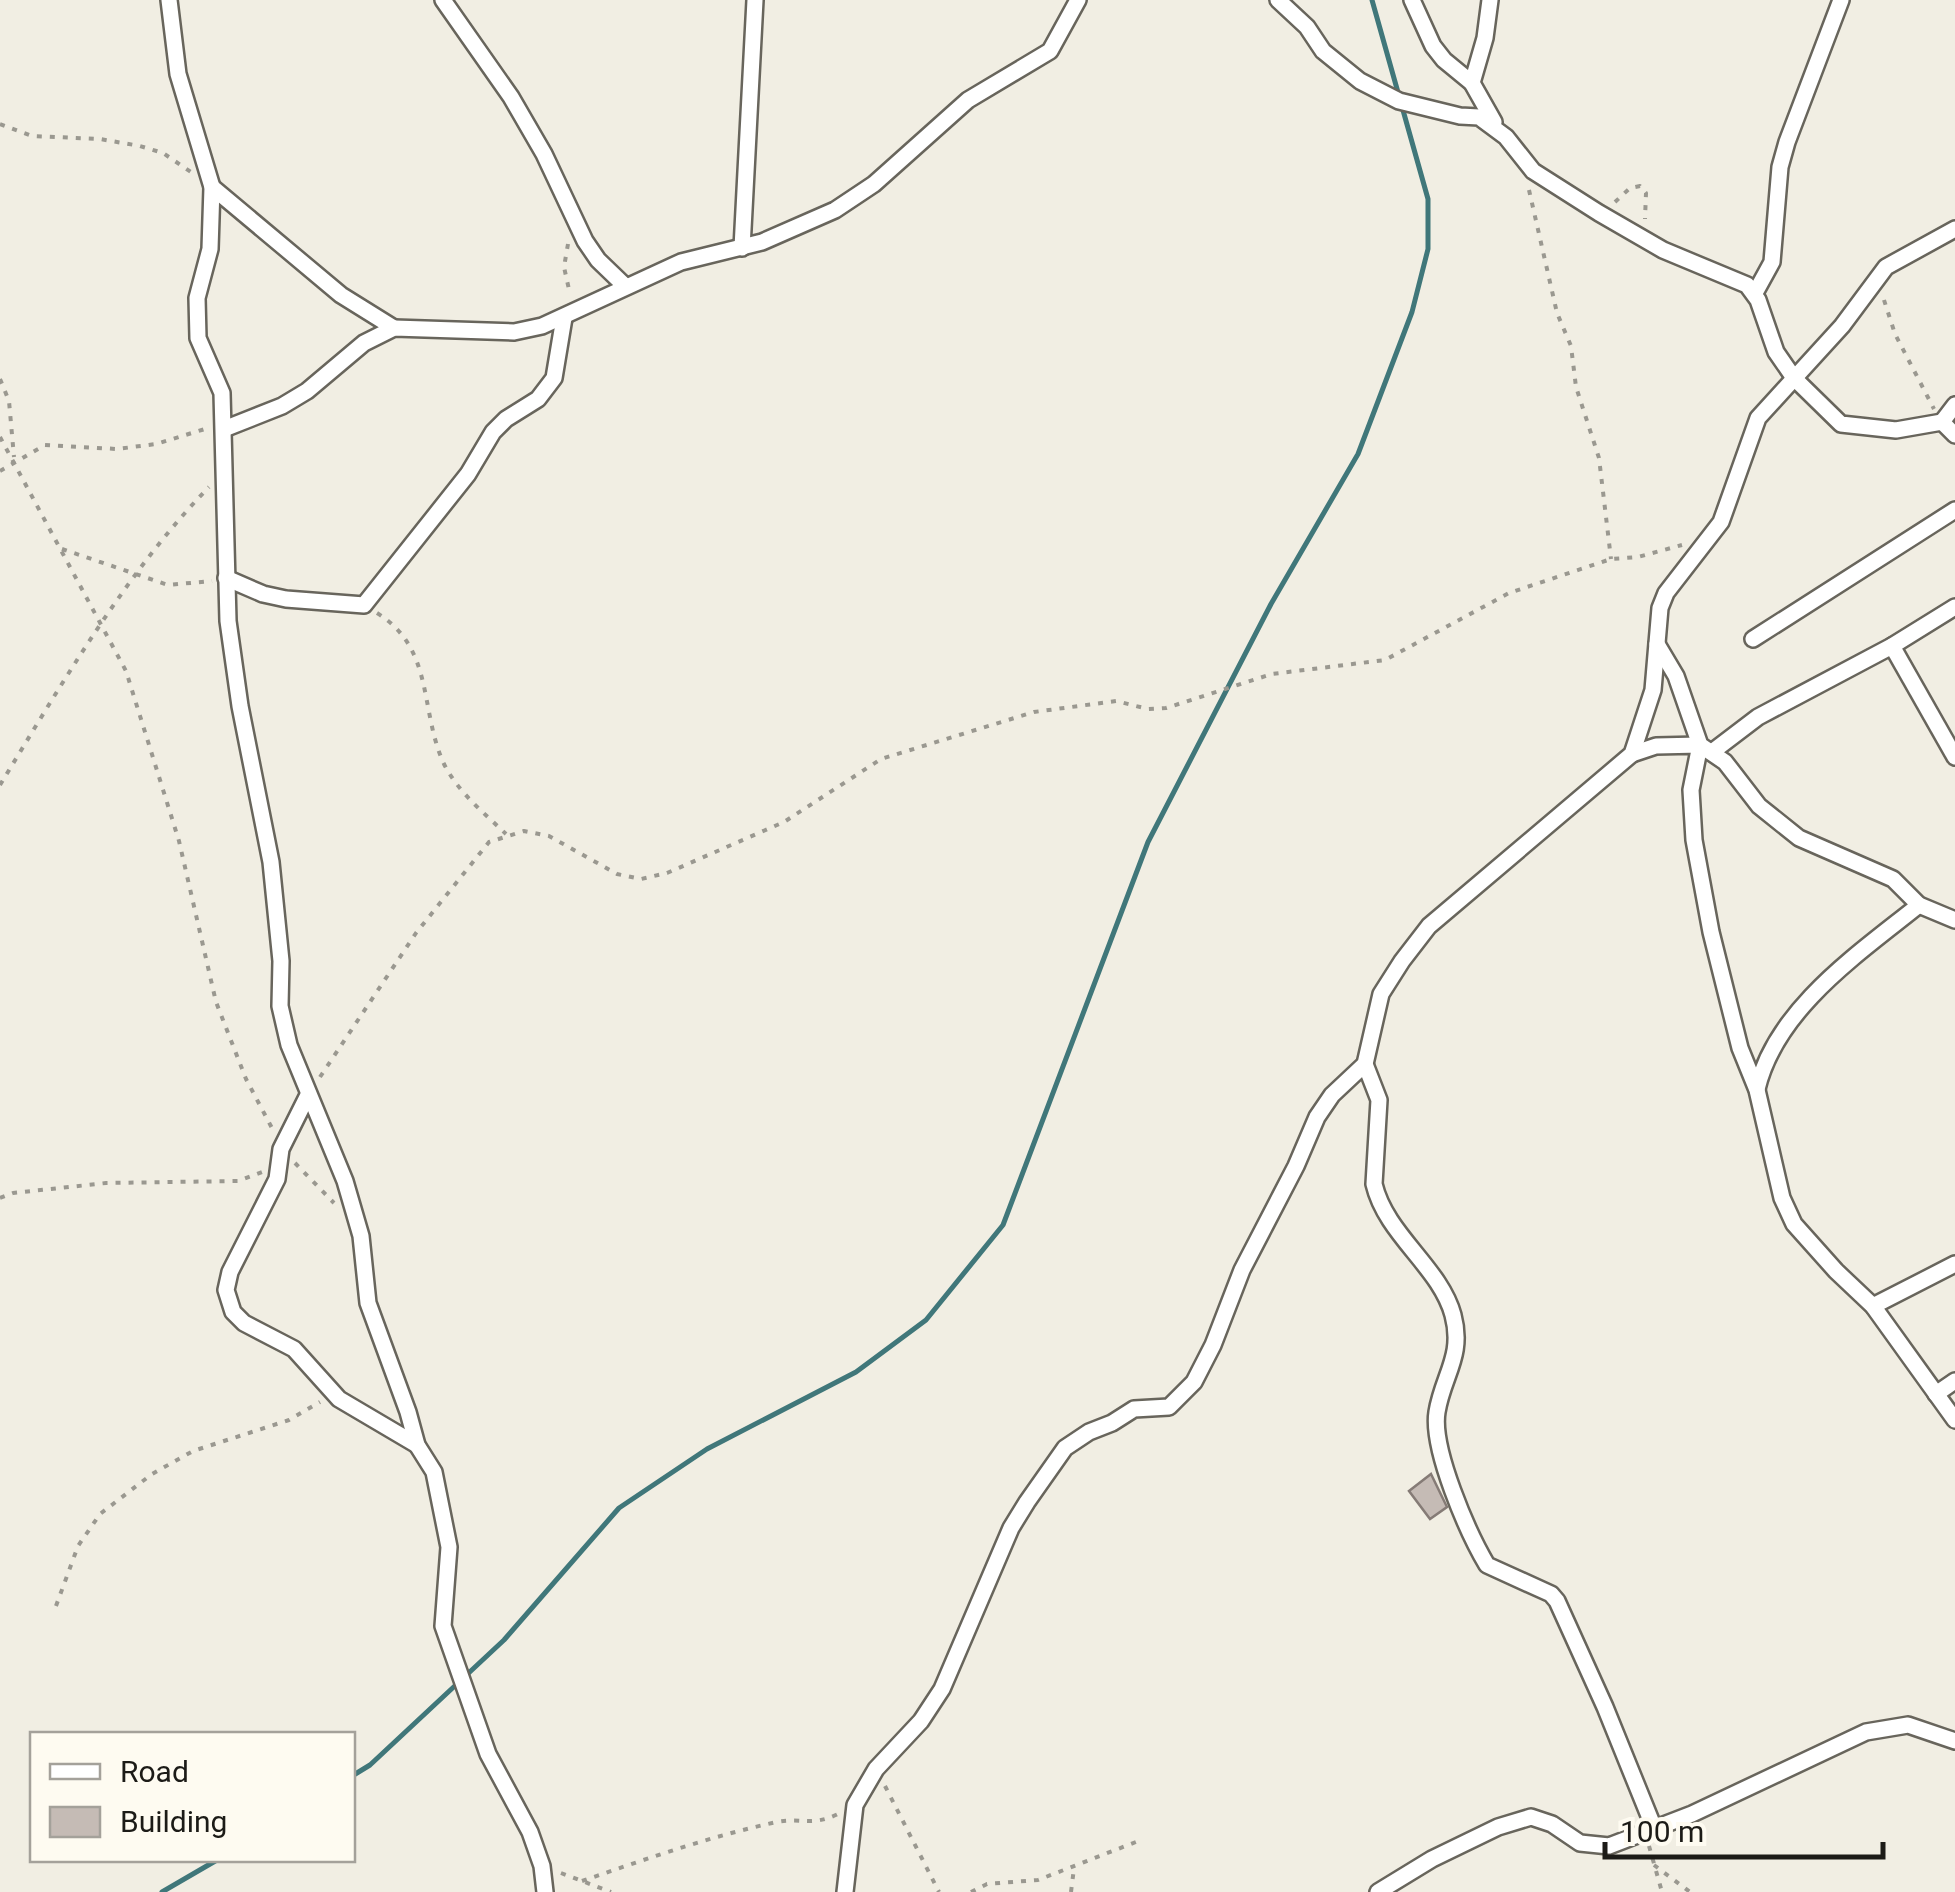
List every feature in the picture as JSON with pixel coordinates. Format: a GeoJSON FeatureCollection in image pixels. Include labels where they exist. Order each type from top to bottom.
{"type":"FeatureCollection","features":[{"type":"Feature","properties":{"kind":"street"},"geometry":{"type":"LineString","coordinates":[[169,0],[178,74],[212,186],[210,249],[197,298],[198,338],[222,392],[228,621],[240,706],[271,862],[281,961],[280,1006],[289,1044],[345,1181],[361,1236],[368,1303],[416,1445],[434,1472],[449,1547],[443,1626],[488,1754],[530,1832],[542,1866],[545,1892]]}},
{"type":"Feature","properties":{"kind":"street"},"geometry":{"type":"LineString","coordinates":[[443,0],[511,97],[598,260],[625,286]]}},
{"type":"Feature","properties":{"kind":"street"},"geometry":{"type":"LineString","coordinates":[[742,248],[755,0]]}},
{"type":"Feature","properties":{"kind":"street"},"geometry":{"type":"LineString","coordinates":[[224,428],[295,399],[364,343],[394,328],[514,332],[564,318],[681,262],[762,242],[835,210],[874,184],[968,100],[1050,52],[1078,0]]}},
{"type":"Feature","properties":{"kind":"street"},"geometry":{"type":"LineString","coordinates":[[1278,0],[1307,28],[1323,51],[1360,82],[1399,101],[1479,117],[1506,137]]}},
{"type":"Feature","properties":{"kind":"street"},"geometry":{"type":"LineString","coordinates":[[1412,0],[1433,46],[1472,83],[1486,111],[1533,172],[1692,264],[1747,285],[1755,292],[1776,352],[1794,378],[1841,424],[1896,430],[1942,422],[1955,405]]}},
{"type":"Feature","properties":{"kind":"street"},"geometry":{"type":"LineString","coordinates":[[1472,83],[1485,38],[1490,0]]}},
{"type":"Feature","properties":{"kind":"street"},"geometry":{"type":"LineString","coordinates":[[1755,292],[1772,262],[1780,166],[1787,142],[1841,0]]}},
{"type":"Feature","properties":{"kind":"street"},"geometry":{"type":"LineString","coordinates":[[212,186],[340,295],[394,328]]}},
{"type":"Feature","properties":{"kind":"street"},"geometry":{"type":"LineString","coordinates":[[1632,754],[1654,690],[1658,616],[1666,594],[1720,522],[1758,418],[1842,326],[1886,267],[1955,229]]}},
{"type":"Feature","properties":{"kind":"street"},"geometry":{"type":"LineString","coordinates":[[226,578],[286,599],[364,605],[468,474],[492,432],[538,399],[554,378],[564,318]]}},
{"type":"Feature","properties":{"kind":"street"},"geometry":{"type":"LineString","coordinates":[[1942,422],[1955,434]]}},
{"type":"Feature","properties":{"kind":"street"},"geometry":{"type":"LineString","coordinates":[[1754,640],[1955,510]]}},
{"type":"Feature","properties":{"kind":"street"},"geometry":{"type":"LineString","coordinates":[[1654,1828],[1557,1601],[1550,1594],[1487,1565],[1446,1472],[1437,1442],[1437,1412],[1458,1346],[1454,1318],[1444,1294],[1414,1256],[1377,1196],[1374,1184],[1378,1100],[1365,1064],[1381,994],[1430,926],[1632,754],[1656,746],[1706,748],[1955,607]]}},
{"type":"Feature","properties":{"kind":"street"},"geometry":{"type":"LineString","coordinates":[[1657,644],[1676,676],[1706,748],[1724,762],[1760,806],[1800,838],[1894,879],[1919,905],[1955,920]]}},
{"type":"Feature","properties":{"kind":"street"},"geometry":{"type":"LineString","coordinates":[[1892,646],[1955,757]]}},
{"type":"Feature","properties":{"kind":"street"},"geometry":{"type":"LineString","coordinates":[[1706,748],[1691,790],[1694,840],[1711,932],[1740,1048],[1757,1090],[1782,1198],[1794,1224],[1873,1306],[1955,1420]]}},
{"type":"Feature","properties":{"kind":"street"},"geometry":{"type":"LineString","coordinates":[[1757,1090],[1764,1062],[1804,1006],[1870,944],[1919,905]]}},
{"type":"Feature","properties":{"kind":"street"},"geometry":{"type":"LineString","coordinates":[[846,1892],[855,1806],[876,1769],[921,1721],[942,1690],[1011,1528],[1065,1448],[1134,1409],[1169,1407],[1194,1382],[1242,1270],[1317,1117],[1332,1094],[1365,1064]]}},
{"type":"Feature","properties":{"kind":"street"},"geometry":{"type":"LineString","coordinates":[[308,1095],[282,1149],[276,1179],[230,1272],[226,1290],[233,1312],[244,1323],[294,1349],[333,1394],[416,1445]]}},
{"type":"Feature","properties":{"kind":"street"},"geometry":{"type":"LineString","coordinates":[[1873,1306],[1955,1264]]}},
{"type":"Feature","properties":{"kind":"street"},"geometry":{"type":"LineString","coordinates":[[1936,1394],[1955,1381]]}},
{"type":"Feature","properties":{"kind":"street"},"geometry":{"type":"LineString","coordinates":[[1378,1892],[1448,1851],[1498,1827],[1531,1817],[1552,1824],[1580,1843],[1609,1846],[1692,1814],[1866,1732],[1908,1724],[1955,1741]]}},
{"type":"Feature","properties":{"kind":"path"},"geometry":{"type":"LineString","coordinates":[[0,124],[32,136],[100,139],[152,149],[212,186]]}},
{"type":"Feature","properties":{"kind":"path"},"geometry":{"type":"LineString","coordinates":[[1522,161],[1557,313],[1571,346],[1576,387],[1600,458],[1610,558]]}},
{"type":"Feature","properties":{"kind":"path"},"geometry":{"type":"LineString","coordinates":[[1599,213],[1630,188],[1640,186],[1646,193],[1644,224],[1648,240]]}},
{"type":"Feature","properties":{"kind":"path"},"geometry":{"type":"LineString","coordinates":[[564,318],[570,296],[564,258],[575,221]]}},
{"type":"Feature","properties":{"kind":"path"},"geometry":{"type":"LineString","coordinates":[[1877,279],[1895,334],[1942,422]]}},
{"type":"Feature","properties":{"kind":"path"},"geometry":{"type":"LineString","coordinates":[[0,379],[9,400],[14,463]]}},
{"type":"Feature","properties":{"kind":"path"},"geometry":{"type":"LineString","coordinates":[[0,471],[45,446],[117,449],[156,444],[199,429],[224,428]]}},
{"type":"Feature","properties":{"kind":"path"},"geometry":{"type":"LineString","coordinates":[[0,437],[126,671],[179,841],[216,1002],[246,1080],[282,1149],[342,1212]]}},
{"type":"Feature","properties":{"kind":"path"},"geometry":{"type":"LineString","coordinates":[[0,785],[70,670],[138,574],[176,521],[223,473]]}},
{"type":"Feature","properties":{"kind":"path"},"geometry":{"type":"LineString","coordinates":[[308,1095],[416,933],[489,842],[506,834],[524,830],[549,836],[617,874],[642,879],[667,873],[784,822],[881,758],[1034,712],[1116,701],[1148,710],[1166,708],[1272,674],[1384,660],[1509,594],[1610,558],[1638,557],[1680,546],[1694,538]]}},
{"type":"Feature","properties":{"kind":"path"},"geometry":{"type":"LineString","coordinates":[[62,549],[168,584],[226,578]]}},
{"type":"Feature","properties":{"kind":"path"},"geometry":{"type":"LineString","coordinates":[[364,605],[394,623],[408,639],[422,674],[445,767],[468,798],[506,834]]}},
{"type":"Feature","properties":{"kind":"path"},"geometry":{"type":"LineString","coordinates":[[0,1198],[13,1192],[106,1183],[238,1182],[266,1170],[282,1149]]}},
{"type":"Feature","properties":{"kind":"path"},"geometry":{"type":"LineString","coordinates":[[56,1606],[78,1546],[100,1514],[152,1474],[193,1451],[289,1420],[333,1394]]}},
{"type":"Feature","properties":{"kind":"path"},"geometry":{"type":"LineString","coordinates":[[876,1769],[939,1892]]}},
{"type":"Feature","properties":{"kind":"path"},"geometry":{"type":"LineString","coordinates":[[582,1881],[707,1840],[782,1821],[818,1823],[855,1806]]}},
{"type":"Feature","properties":{"kind":"path"},"geometry":{"type":"LineString","coordinates":[[1654,1828],[1648,1836],[1662,1892]]}},
{"type":"Feature","properties":{"kind":"path"},"geometry":{"type":"LineString","coordinates":[[972,1892],[987,1884],[1038,1880],[1141,1840]]}},
{"type":"Feature","properties":{"kind":"path"},"geometry":{"type":"LineString","coordinates":[[1654,1865],[1690,1892]]}},
{"type":"Feature","properties":{"kind":"path"},"geometry":{"type":"LineString","coordinates":[[542,1866],[611,1892]]}},
{"type":"Feature","properties":{"kind":"path"},"geometry":{"type":"LineString","coordinates":[[1071,1892],[1074,1868]]}},
{"type":"Feature","properties":{"kind":"building"},"geometry":{"type":"Polygon","coordinates":[[[1431,1474],[1447,1507],[1430,1519],[1409,1491],[1431,1474]]]}},
{"type":"Feature","properties":{"kind":"waterway"},"geometry":{"type":"LineString","coordinates":[[355,1774],[370,1765],[504,1640],[619,1508],[707,1449],[856,1372],[926,1320],[1003,1225],[1148,842],[1271,604],[1358,454],[1412,312],[1428,249],[1428,199],[1372,0]]}},
{"type":"Feature","properties":{"kind":"waterway"},"geometry":{"type":"LineString","coordinates":[[162,1892],[214,1862]]}}]}
